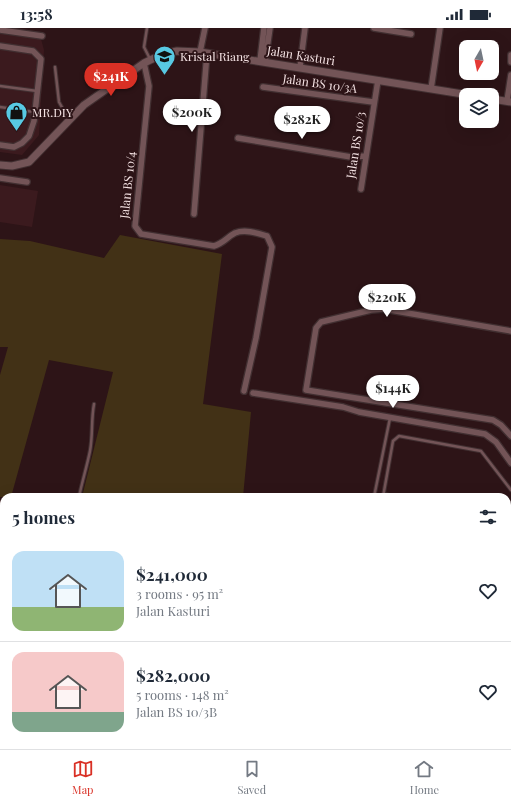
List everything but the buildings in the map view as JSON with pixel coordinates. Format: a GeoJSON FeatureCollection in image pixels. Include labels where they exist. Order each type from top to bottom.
{"type":"FeatureCollection","features":[{"type":"Feature","properties":{"kind":"street"},"geometry":{"type":"LineString","coordinates":[[194,214],[204,52],[204,28]]}},
{"type":"Feature","properties":{"kind":"street"},"geometry":{"type":"LineString","coordinates":[[262,62],[264,28]]}},
{"type":"Feature","properties":{"kind":"street"},"geometry":{"type":"LineString","coordinates":[[262,62],[270,28]]}},
{"type":"Feature","properties":{"kind":"street"},"geometry":{"type":"LineString","coordinates":[[300,67],[305,28]]}},
{"type":"Feature","properties":{"kind":"street"},"geometry":{"type":"LineString","coordinates":[[374,28],[411,34]]}},
{"type":"Feature","properties":{"kind":"street"},"geometry":{"type":"LineString","coordinates":[[431,89],[440,28]]}},
{"type":"Feature","properties":{"kind":"street"},"geometry":{"type":"LineString","coordinates":[[0,30],[42,36]]}},
{"type":"Feature","properties":{"kind":"street"},"geometry":{"type":"LineString","coordinates":[[0,46],[33,51],[41,59],[35,112],[30,136],[22,143],[14,147],[0,145]]}},
{"type":"Feature","properties":{"kind":"street","name":"Jalan Kasturi"},"geometry":{"type":"LineString","coordinates":[[0,165],[12,166],[29,162],[84,105],[147,61],[177,51],[204,52],[459,93]]}},
{"type":"Feature","properties":{"kind":"street"},"geometry":{"type":"LineString","coordinates":[[511,55],[511,62]]}},
{"type":"Feature","properties":{"kind":"street","name":"Jalan BS 10/4"},"geometry":{"type":"LineString","coordinates":[[147,61],[149,86],[135,226],[141,234],[214,246],[223,243],[235,233],[246,231],[267,236],[272,247],[256,338],[244,391]]}},
{"type":"Feature","properties":{"kind":"street"},"geometry":{"type":"LineString","coordinates":[[499,100],[509,101],[511,75]]}},
{"type":"Feature","properties":{"kind":"street","name":"Jalan BS 10/3"},"geometry":{"type":"LineString","coordinates":[[361,189],[365,156],[370,139],[373,102],[378,80]]}},
{"type":"Feature","properties":{"kind":"street","name":"Jalan BS 10/3A"},"geometry":{"type":"LineString","coordinates":[[263,87],[373,102]]}},
{"type":"Feature","properties":{"kind":"street"},"geometry":{"type":"LineString","coordinates":[[238,138],[351,157],[365,156]]}},
{"type":"Feature","properties":{"kind":"street"},"geometry":{"type":"LineString","coordinates":[[0,178],[27,182]]}},
{"type":"Feature","properties":{"kind":"street"},"geometry":{"type":"LineString","coordinates":[[511,331],[384,309],[371,310],[321,322],[316,328],[306,390],[493,420],[501,425],[511,436]]}},
{"type":"Feature","properties":{"kind":"street"},"geometry":{"type":"LineString","coordinates":[[253,393],[343,406],[359,412],[485,434],[496,442],[511,463]]}},
{"type":"Feature","properties":{"kind":"lane"},"geometry":{"type":"LineString","coordinates":[[146,28],[144,47],[147,61]]}},
{"type":"Feature","properties":{"kind":"lane"},"geometry":{"type":"LineString","coordinates":[[55,67],[59,102],[69,120]]}},
{"type":"Feature","properties":{"kind":"lane"},"geometry":{"type":"LineString","coordinates":[[0,86],[37,91]]}},
{"type":"Feature","properties":{"kind":"lane"},"geometry":{"type":"LineString","coordinates":[[0,107],[35,112]]}},
{"type":"Feature","properties":{"kind":"lane"},"geometry":{"type":"LineString","coordinates":[[79,493],[90,450],[93,426],[91,418],[94,404]]}},
{"type":"Feature","properties":{"kind":"lane"},"geometry":{"type":"LineString","coordinates":[[375,493],[390,418]]}},
{"type":"Feature","properties":{"kind":"lane"},"geometry":{"type":"LineString","coordinates":[[384,493],[393,441],[399,436],[481,451],[511,490]]}},
{"type":"Feature","properties":{"kind":"shaded area"},"geometry":{"type":"Polygon","coordinates":[[[0,33],[41,39],[44,50],[39,135],[22,155],[0,152],[0,33]]]}},
{"type":"Feature","properties":{"kind":"shaded area"},"geometry":{"type":"Polygon","coordinates":[[[0,185],[38,191],[32,227],[0,222],[0,185]]]}},
{"type":"Feature","properties":{"kind":"shaded area"},"geometry":{"type":"Polygon","coordinates":[[[120,235],[222,254],[203,404],[251,412],[243,493],[83,493],[113,372],[49,360],[12,493],[0,493],[0,375],[8,347],[0,347],[0,239],[30,241],[104,258],[120,235]]]}},
{"type":"Feature","properties":{"kind":"place","name":"Kristal Riang"},"geometry":{"type":"Point","coordinates":[164,76]}},
{"type":"Feature","properties":{"kind":"place","name":"MR.DIY"},"geometry":{"type":"Point","coordinates":[17,132]}}]}
